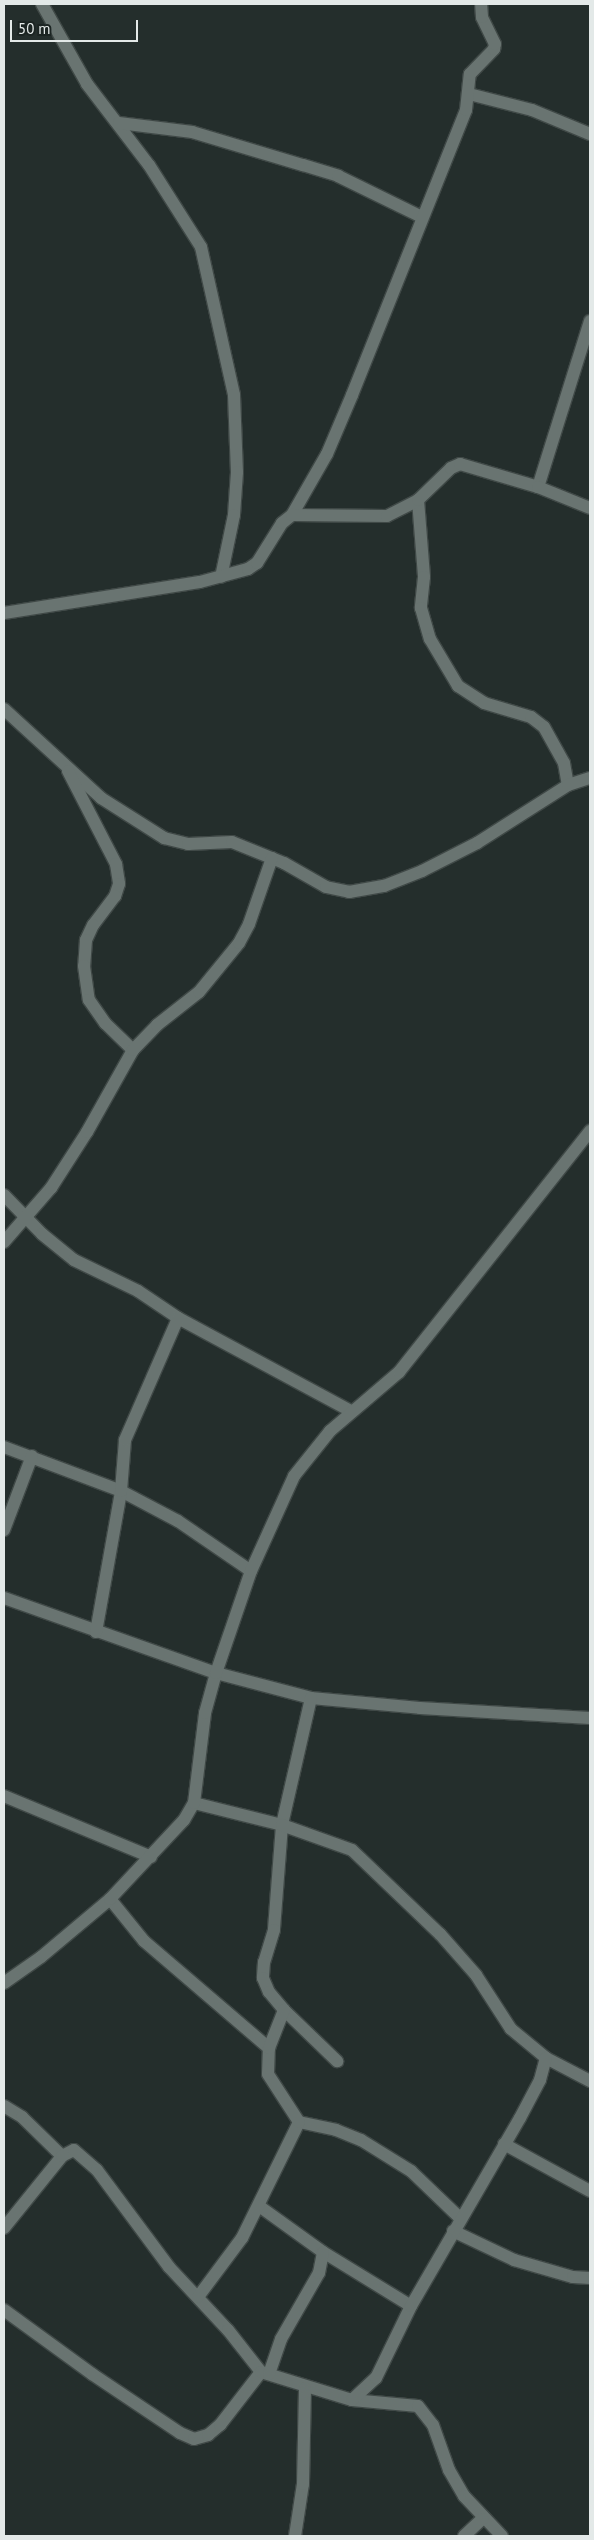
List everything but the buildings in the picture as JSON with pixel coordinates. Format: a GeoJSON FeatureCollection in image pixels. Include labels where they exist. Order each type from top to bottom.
{"type":"FeatureCollection","features":[{"type":"Feature","properties":{"kind":"street"},"geometry":{"type":"LineString","coordinates":[[42,4],[86,84],[120,123],[201,247],[220,322],[234,395],[237,472],[234,514],[221,577]]}},
{"type":"Feature","properties":{"kind":"street"},"geometry":{"type":"LineString","coordinates":[[4,613],[221,577],[254,567],[282,523],[292,515],[327,454],[466,110],[470,74],[495,44],[482,17],[481,4]]}},
{"type":"Feature","properties":{"kind":"street"},"geometry":{"type":"LineString","coordinates":[[468,94],[532,110],[590,134]]}},
{"type":"Feature","properties":{"kind":"street"},"geometry":{"type":"LineString","coordinates":[[120,123],[192,132],[303,165],[338,176],[422,217]]}},
{"type":"Feature","properties":{"kind":"street"},"geometry":{"type":"LineString","coordinates":[[538,487],[586,342],[590,321]]}},
{"type":"Feature","properties":{"kind":"street"},"geometry":{"type":"LineString","coordinates":[[292,515],[378,517],[418,500],[451,468],[460,464],[538,487],[590,508]]}},
{"type":"Feature","properties":{"kind":"street"},"geometry":{"type":"LineString","coordinates":[[418,500],[424,577],[421,608],[430,639],[458,686],[484,703],[531,717],[544,727],[564,763],[568,786]]}},
{"type":"Feature","properties":{"kind":"street"},"geometry":{"type":"LineString","coordinates":[[4,709],[101,798],[164,838],[188,844],[232,842],[272,858],[326,887],[349,892],[384,886],[478,843],[568,786],[590,778]]}},
{"type":"Feature","properties":{"kind":"street"},"geometry":{"type":"LineString","coordinates":[[64,764],[116,864],[119,884],[115,896],[93,925],[86,940],[84,966],[89,1000],[106,1023],[133,1050]]}},
{"type":"Feature","properties":{"kind":"street"},"geometry":{"type":"LineString","coordinates":[[4,1242],[27,1219],[87,1132],[133,1050],[157,1025],[199,992],[238,943],[249,924],[272,858]]}},
{"type":"Feature","properties":{"kind":"street"},"geometry":{"type":"LineString","coordinates":[[5,1981],[41,1957],[110,1899],[184,1820],[194,1803],[205,1713],[216,1673],[251,1571],[294,1476],[309,1454],[351,1411],[391,1381],[420,1349],[590,1131]]}},
{"type":"Feature","properties":{"kind":"street"},"geometry":{"type":"LineString","coordinates":[[4,1195],[27,1219],[74,1260],[138,1291],[178,1318],[351,1411]]}},
{"type":"Feature","properties":{"kind":"street"},"geometry":{"type":"LineString","coordinates":[[96,1632],[121,1491],[125,1440],[178,1318]]}},
{"type":"Feature","properties":{"kind":"street"},"geometry":{"type":"LineString","coordinates":[[4,1447],[121,1491],[178,1521],[251,1571]]}},
{"type":"Feature","properties":{"kind":"street"},"geometry":{"type":"LineString","coordinates":[[4,1530],[32,1456]]}},
{"type":"Feature","properties":{"kind":"street"},"geometry":{"type":"LineString","coordinates":[[4,1598],[216,1673],[311,1698],[420,1708],[590,1718]]}},
{"type":"Feature","properties":{"kind":"street"},"geometry":{"type":"LineString","coordinates":[[311,1698],[282,1824],[274,1930],[264,1962],[263,1978],[269,1992],[284,2010],[337,2061]]}},
{"type":"Feature","properties":{"kind":"street"},"geometry":{"type":"LineString","coordinates":[[4,1796],[151,1857]]}},
{"type":"Feature","properties":{"kind":"street"},"geometry":{"type":"LineString","coordinates":[[194,1803],[282,1824],[352,1850],[386,1880],[476,1976],[511,2029],[546,2058],[590,2081]]}},
{"type":"Feature","properties":{"kind":"street"},"geometry":{"type":"LineString","coordinates":[[110,1899],[144,1941],[269,2048]]}},
{"type":"Feature","properties":{"kind":"street"},"geometry":{"type":"LineString","coordinates":[[284,2010],[269,2048],[268,2074],[271,2083],[299,2122],[336,2130],[362,2140],[411,2171],[460,2218]]}},
{"type":"Feature","properties":{"kind":"street"},"geometry":{"type":"LineString","coordinates":[[352,2400],[376,2378],[411,2306],[540,2080],[546,2058]]}},
{"type":"Feature","properties":{"kind":"street"},"geometry":{"type":"LineString","coordinates":[[4,2106],[22,2117],[62,2156]]}},
{"type":"Feature","properties":{"kind":"street"},"geometry":{"type":"LineString","coordinates":[[198,2297],[224,2267],[259,2206],[299,2122]]}},
{"type":"Feature","properties":{"kind":"street"},"geometry":{"type":"LineString","coordinates":[[504,2144],[590,2191]]}},
{"type":"Feature","properties":{"kind":"street"},"geometry":{"type":"LineString","coordinates":[[4,2228],[62,2156],[74,2150],[97,2170],[170,2267],[265,2373],[305,2388],[352,2400],[408,2404],[424,2412],[434,2425],[449,2470],[464,2496],[482,2519],[502,2536]]}},
{"type":"Feature","properties":{"kind":"street"},"geometry":{"type":"LineString","coordinates":[[259,2206],[323,2252],[411,2306]]}},
{"type":"Feature","properties":{"kind":"street"},"geometry":{"type":"LineString","coordinates":[[453,2231],[514,2260],[573,2277],[590,2278]]}},
{"type":"Feature","properties":{"kind":"street"},"geometry":{"type":"LineString","coordinates":[[4,2310],[92,2374],[180,2433],[194,2438],[208,2434],[220,2425],[265,2373],[281,2339],[319,2273],[323,2252]]}},
{"type":"Feature","properties":{"kind":"street"},"geometry":{"type":"LineString","coordinates":[[295,2536],[303,2484],[305,2388]]}},
{"type":"Feature","properties":{"kind":"street"},"geometry":{"type":"LineString","coordinates":[[464,2536],[482,2519]]}}]}
